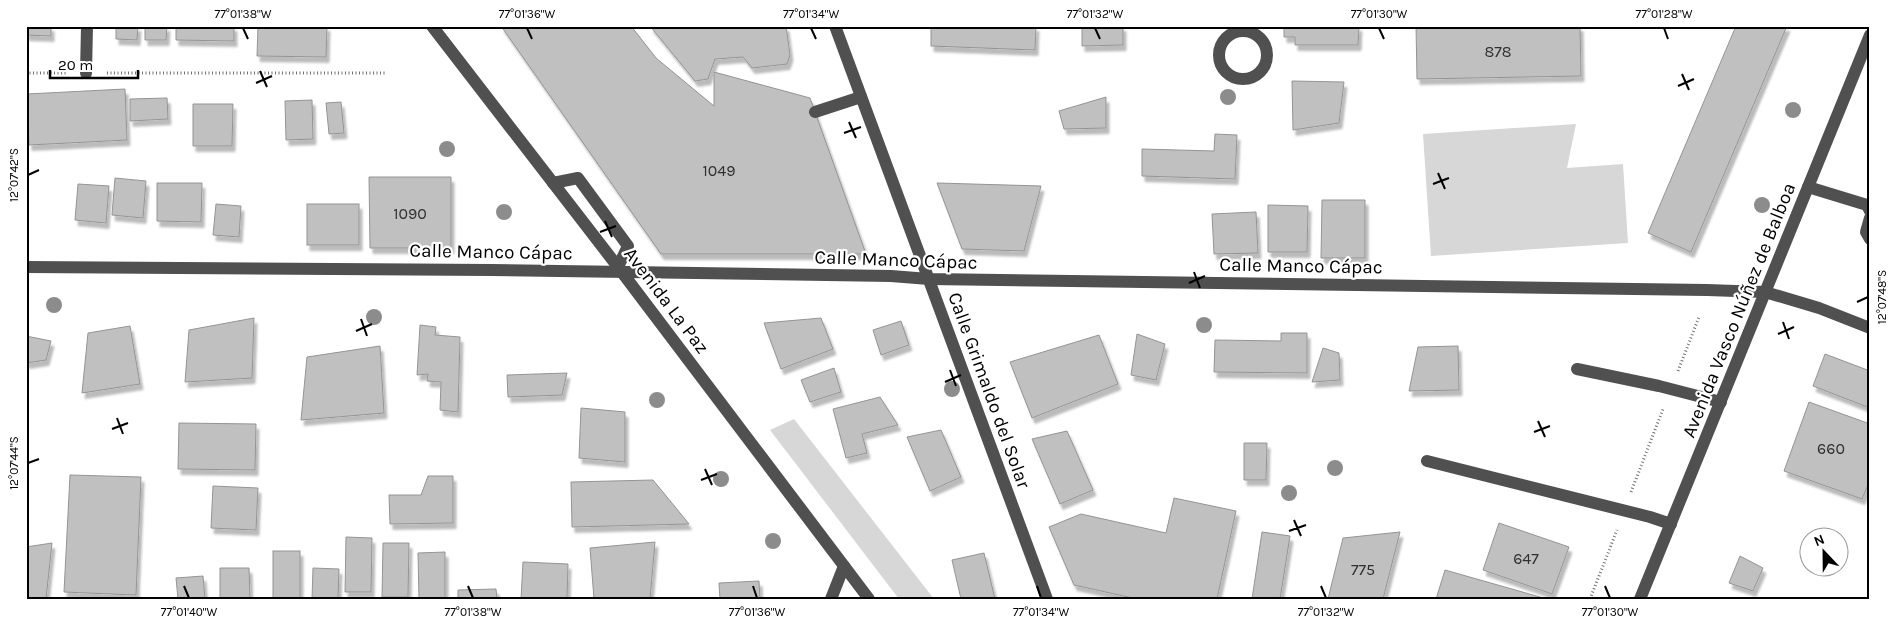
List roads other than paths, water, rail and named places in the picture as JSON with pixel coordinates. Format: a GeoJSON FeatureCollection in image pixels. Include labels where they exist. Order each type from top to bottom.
{"type":"FeatureCollection","features":[{"type":"Feature","properties":{"kind":"street"},"geometry":{"type":"LineString","coordinates":[[86,73],[87,26]]}},
{"type":"Feature","properties":{"kind":"street","name":"Avenida La Paz"},"geometry":{"type":"LineString","coordinates":[[432,26],[620,269],[869,599]]}},
{"type":"Feature","properties":{"kind":"street","name":"Calle Grimaldo del Solar"},"geometry":{"type":"LineString","coordinates":[[835,26],[1048,599]]}},
{"type":"Feature","properties":{"kind":"street","name":"Avenida Vasco Núñez de Balboa"},"geometry":{"type":"LineString","coordinates":[[1640,599],[1870,35]]}},
{"type":"Feature","properties":{"kind":"street"},"geometry":{"type":"LineString","coordinates":[[815,112],[861,97]]}},
{"type":"Feature","properties":{"kind":"street"},"geometry":{"type":"LineString","coordinates":[[553,183],[578,178],[628,246],[620,269]]}},
{"type":"Feature","properties":{"kind":"street"},"geometry":{"type":"LineString","coordinates":[[1808,187],[1867,205],[1870,211]]}},
{"type":"Feature","properties":{"kind":"street"},"geometry":{"type":"LineString","coordinates":[[1870,218],[1866,232],[1870,238]]}},
{"type":"Feature","properties":{"kind":"street","name":"Calle Manco Cápac"},"geometry":{"type":"LineString","coordinates":[[26,267],[620,269],[891,276],[929,279],[1765,292],[1819,308],[1870,328]]}},
{"type":"Feature","properties":{"kind":"street"},"geometry":{"type":"LineString","coordinates":[[1577,369],[1721,402]]}},
{"type":"Feature","properties":{"kind":"street"},"geometry":{"type":"LineString","coordinates":[[1426,461],[1650,517],[1671,524]]}},
{"type":"Feature","properties":{"kind":"street"},"geometry":{"type":"LineString","coordinates":[[831,599],[844,566]]}}]}
